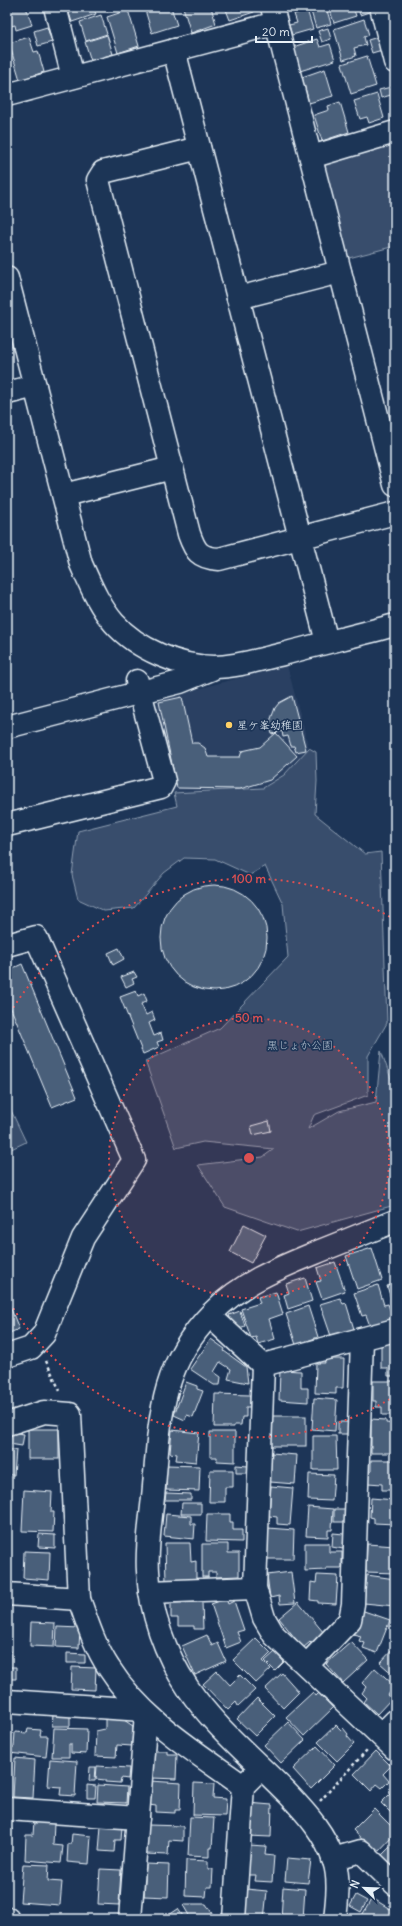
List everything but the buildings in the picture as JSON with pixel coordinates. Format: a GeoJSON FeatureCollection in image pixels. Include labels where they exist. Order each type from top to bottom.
{"type":"FeatureCollection","features":[{"type":"Feature","properties":{"kind":"street"},"geometry":{"type":"LineString","coordinates":[[55,7],[73,77]]}},
{"type":"Feature","properties":{"kind":"street"},"geometry":{"type":"LineString","coordinates":[[381,7],[395,62]]}},
{"type":"Feature","properties":{"kind":"street"},"geometry":{"type":"LineString","coordinates":[[7,95],[174,50],[274,15],[395,485]]}},
{"type":"Feature","properties":{"kind":"street"},"geometry":{"type":"LineString","coordinates":[[174,50],[327,642]]}},
{"type":"Feature","properties":{"kind":"street"},"geometry":{"type":"LineString","coordinates":[[311,157],[395,132]]}},
{"type":"Feature","properties":{"kind":"street"},"geometry":{"type":"LineString","coordinates":[[199,148],[103,172],[98,180],[193,546],[199,554],[208,558],[219,558],[395,512]]}},
{"type":"Feature","properties":{"kind":"street"},"geometry":{"type":"LineString","coordinates":[[238,298],[340,272]]}},
{"type":"Feature","properties":{"kind":"street"},"geometry":{"type":"LineString","coordinates":[[7,278],[81,564],[94,593],[113,622],[128,636],[150,650],[193,666],[215,667],[242,664],[395,625]]}},
{"type":"Feature","properties":{"kind":"street"},"geometry":{"type":"LineString","coordinates":[[7,393],[35,386]]}},
{"type":"Feature","properties":{"kind":"street"},"geometry":{"type":"LineString","coordinates":[[64,496],[172,468]]}},
{"type":"Feature","properties":{"kind":"street"},"geometry":{"type":"LineString","coordinates":[[8,725],[138,687],[180,682],[215,667]]}},
{"type":"Feature","properties":{"kind":"street"},"geometry":{"type":"LineString","coordinates":[[7,825],[161,787],[164,781],[138,687]]}},
{"type":"Feature","properties":{"kind":"street"},"geometry":{"type":"LineString","coordinates":[[7,945],[36,937],[134,1160],[82,1238],[44,1334],[31,1348],[7,1356]]}},
{"type":"Feature","properties":{"kind":"street"},"geometry":{"type":"LineString","coordinates":[[335,1919],[338,1890],[334,1859],[316,1823],[262,1767],[207,1715],[186,1686],[157,1627],[150,1592],[148,1569],[160,1417],[168,1381],[181,1352],[210,1316],[239,1289],[272,1270],[395,1221]]}},
{"type":"Feature","properties":{"kind":"street"},"geometry":{"type":"LineString","coordinates":[[210,1316],[264,1366],[255,1588],[264,1618],[274,1635],[307,1666],[390,1735]]}},
{"type":"Feature","properties":{"kind":"street"},"geometry":{"type":"LineString","coordinates":[[264,1366],[395,1330]]}},
{"type":"Feature","properties":{"kind":"street"},"geometry":{"type":"LineString","coordinates":[[307,1666],[350,1620],[353,1604],[362,1339]]}},
{"type":"Feature","properties":{"kind":"street"},"geometry":{"type":"LineString","coordinates":[[7,1424],[44,1412],[70,1414],[79,1598],[88,1626],[109,1669],[144,1711],[162,1728],[243,1786]]}},
{"type":"Feature","properties":{"kind":"street"},"geometry":{"type":"LineString","coordinates":[[150,1592],[255,1588]]}},
{"type":"Feature","properties":{"kind":"street"},"geometry":{"type":"LineString","coordinates":[[7,1594],[79,1598]]}},
{"type":"Feature","properties":{"kind":"street"},"geometry":{"type":"LineString","coordinates":[[7,1701],[144,1711]]}},
{"type":"Feature","properties":{"kind":"street"},"geometry":{"type":"LineString","coordinates":[[130,1919],[144,1711]]}},
{"type":"Feature","properties":{"kind":"street"},"geometry":{"type":"LineString","coordinates":[[234,1919],[243,1786],[262,1767]]}},
{"type":"Feature","properties":{"kind":"street"},"geometry":{"type":"LineString","coordinates":[[7,1809],[138,1818]]}},
{"type":"Feature","properties":{"kind":"street"},"geometry":{"type":"LineString","coordinates":[[334,1859],[361,1851],[395,1884]]}},
{"type":"Feature","properties":{"kind":"path"},"geometry":{"type":"LineString","coordinates":[[38,1342],[70,1414]]}},
{"type":"Feature","properties":{"kind":"path"},"geometry":{"type":"LineString","coordinates":[[308,1815],[390,1735]]}},
{"type":"Feature","properties":{"kind":"shaded area","name":"星ケ峯幼稚園"},"geometry":{"type":"Polygon","coordinates":[[[287,665],[309,748],[284,775],[263,788],[174,793],[149,702],[287,665]]]}},
{"type":"Feature","properties":{"kind":"green space"},"geometry":{"type":"Polygon","coordinates":[[[395,139],[395,246],[345,259],[322,169],[326,160],[395,139]]]}},
{"type":"Feature","properties":{"kind":"green space","name":"黒じょか公園"},"geometry":{"type":"Polygon","coordinates":[[[309,748],[316,752],[317,781],[315,814],[365,854],[381,852],[387,1023],[368,1056],[368,1095],[314,1115],[308,1129],[339,1111],[376,1102],[381,1051],[395,1090],[395,1205],[297,1232],[225,1207],[198,1165],[263,1157],[274,1149],[203,1142],[176,1148],[145,1061],[220,1028],[288,957],[283,904],[265,866],[250,875],[215,859],[184,858],[164,873],[134,908],[104,911],[78,899],[72,875],[78,831],[177,806],[174,793],[263,788],[284,775],[309,748]]]}},
{"type":"Feature","properties":{"kind":"green space"},"geometry":{"type":"Polygon","coordinates":[[[7,1102],[26,1142],[7,1151],[7,1102]]]}},
{"type":"Feature","properties":{"kind":"place","name":"星ケ峯幼稚園"},"geometry":{"type":"Point","coordinates":[229,725]}}]}
